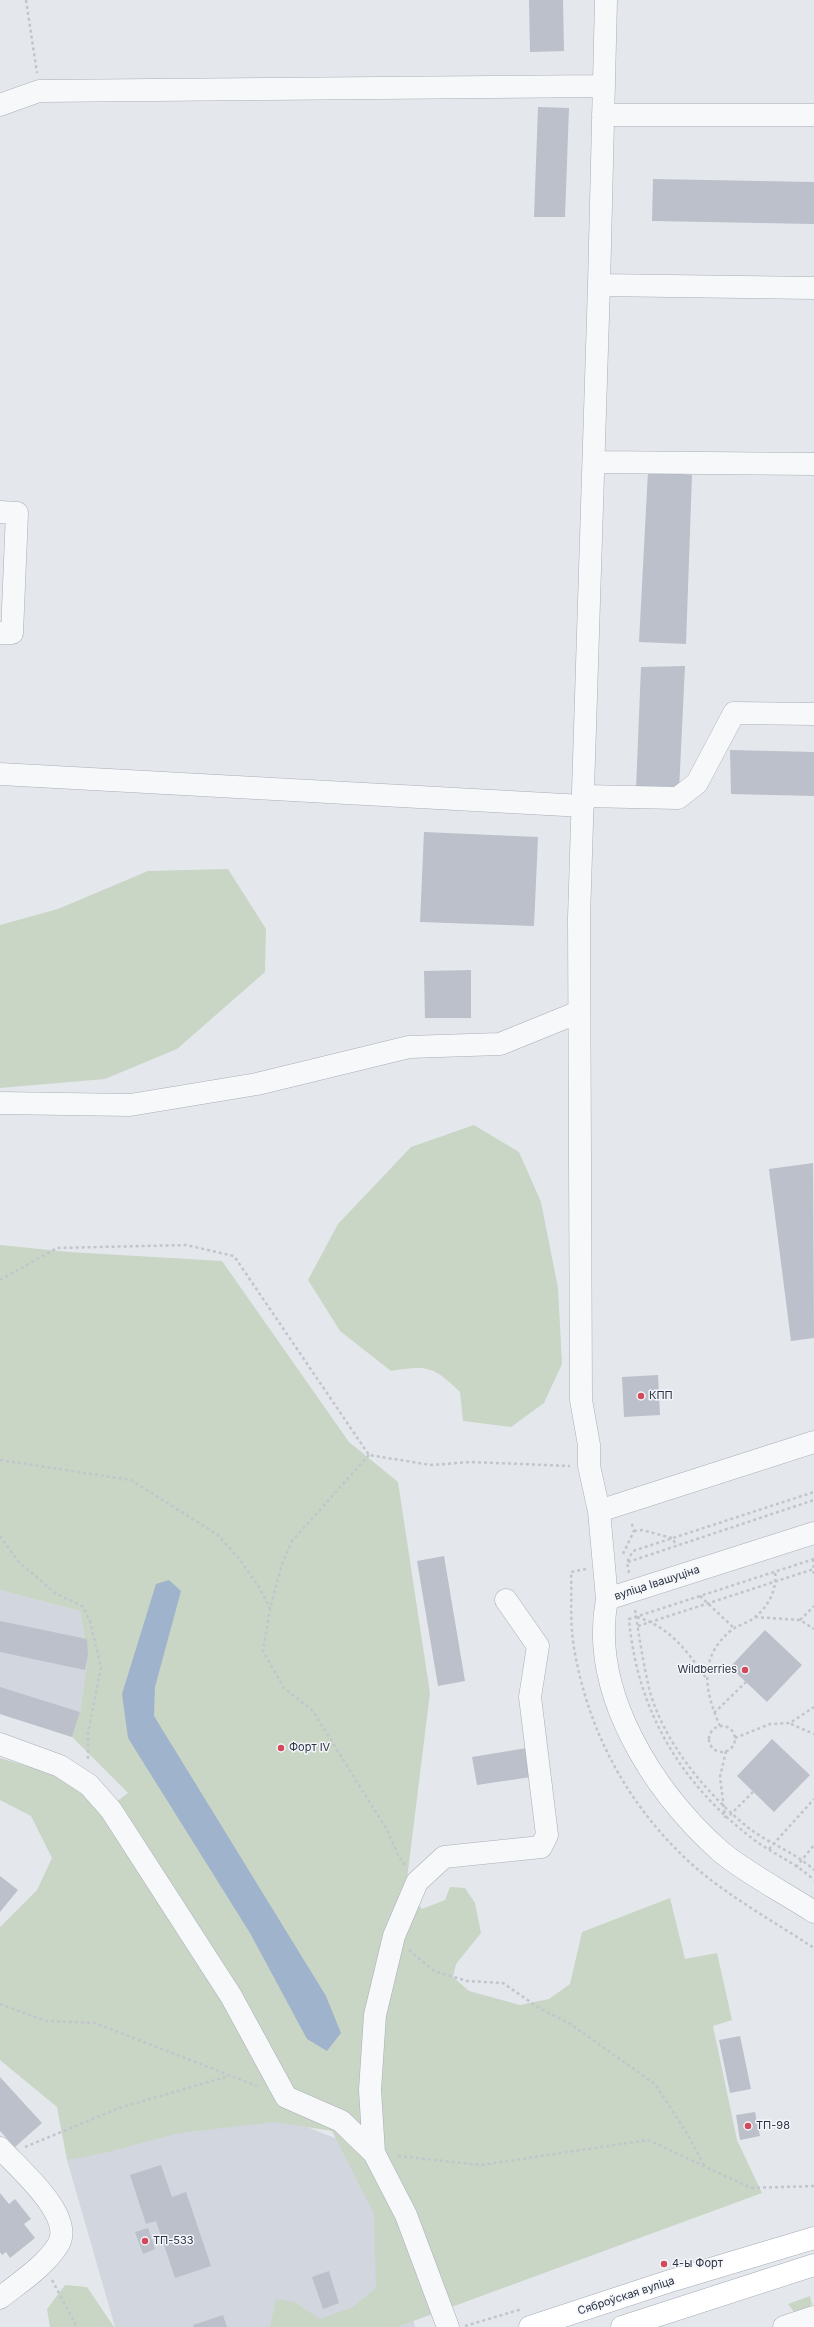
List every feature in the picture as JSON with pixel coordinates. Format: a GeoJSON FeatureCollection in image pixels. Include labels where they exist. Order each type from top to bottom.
{"type":"FeatureCollection","features":[{"type":"Feature","properties":{"kind":"main road","name":"Сяброўская вуліца"},"geometry":{"type":"LineString","coordinates":[[530,2327],[667,2282],[814,2238]]}},
{"type":"Feature","properties":{"kind":"main road"},"geometry":{"type":"LineString","coordinates":[[622,2327],[814,2265]]}},
{"type":"Feature","properties":{"kind":"street"},"geometry":{"type":"LineString","coordinates":[[606,0],[594,462],[579,918],[579,1012],[581,1400],[589,1445],[589,1466],[599,1511],[607,1599]]}},
{"type":"Feature","properties":{"kind":"street"},"geometry":{"type":"LineString","coordinates":[[0,105],[39,91],[604,86]]}},
{"type":"Feature","properties":{"kind":"street"},"geometry":{"type":"LineString","coordinates":[[603,116],[814,115]]}},
{"type":"Feature","properties":{"kind":"street"},"geometry":{"type":"LineString","coordinates":[[599,285],[814,288]]}},
{"type":"Feature","properties":{"kind":"street"},"geometry":{"type":"LineString","coordinates":[[594,462],[814,464]]}},
{"type":"Feature","properties":{"kind":"street"},"geometry":{"type":"LineString","coordinates":[[0,512],[17,513],[12,633],[0,633]]}},
{"type":"Feature","properties":{"kind":"street"},"geometry":{"type":"LineString","coordinates":[[0,774],[583,801],[678,798],[697,783],[734,713],[814,714]]}},
{"type":"Feature","properties":{"kind":"street"},"geometry":{"type":"LineString","coordinates":[[0,1103],[130,1105],[257,1084],[409,1047],[500,1044],[579,1012]]}},
{"type":"Feature","properties":{"kind":"street"},"geometry":{"type":"LineString","coordinates":[[599,1511],[814,1442]]}},
{"type":"Feature","properties":{"kind":"street","name":"вуліца Івашуціна"},"geometry":{"type":"LineString","coordinates":[[814,1533],[607,1599],[603,1634],[613,1689],[630,1734],[658,1783],[687,1819],[722,1852],[814,1912]]}},
{"type":"Feature","properties":{"kind":"street"},"geometry":{"type":"LineString","coordinates":[[374,2153],[370,2090],[375,2015],[394,1936],[417,1882],[444,1857],[541,1847],[546,1835],[530,1697],[538,1646],[506,1600]]}},
{"type":"Feature","properties":{"kind":"street"},"geometry":{"type":"LineString","coordinates":[[0,1744],[60,1766],[88,1785],[111,1810],[231,1996],[286,2097],[341,2121],[374,2153],[406,2215],[448,2327]]}},
{"type":"Feature","properties":{"kind":"street"},"geometry":{"type":"LineString","coordinates":[[0,2298],[44,2264],[60,2243],[61,2228],[55,2210],[35,2183],[3,2152]]}},
{"type":"Feature","properties":{"kind":"street"},"geometry":{"type":"LineString","coordinates":[[784,2327],[814,2317]]}},
{"type":"Feature","properties":{"kind":"path"},"geometry":{"type":"LineString","coordinates":[[26,0],[39,91]]}},
{"type":"Feature","properties":{"kind":"path"},"geometry":{"type":"LineString","coordinates":[[0,1280],[57,1248],[186,1245],[234,1256],[369,1455],[431,1465],[471,1462],[589,1466]]}},
{"type":"Feature","properties":{"kind":"path"},"geometry":{"type":"LineString","coordinates":[[369,1455],[292,1541],[282,1564],[270,1609],[263,1651],[284,1688],[313,1711],[387,1830],[399,1857],[417,1882]]}},
{"type":"Feature","properties":{"kind":"path"},"geometry":{"type":"LineString","coordinates":[[0,1460],[131,1480],[218,1535],[240,1560],[259,1587],[270,1609]]}},
{"type":"Feature","properties":{"kind":"path"},"geometry":{"type":"LineString","coordinates":[[627,1562],[634,1551],[814,1492]]}},
{"type":"Feature","properties":{"kind":"path"},"geometry":{"type":"LineString","coordinates":[[620,1564],[814,1500]]}},
{"type":"Feature","properties":{"kind":"path"},"geometry":{"type":"LineString","coordinates":[[634,1531],[642,1530],[672,1538],[676,1546]]}},
{"type":"Feature","properties":{"kind":"path"},"geometry":{"type":"LineString","coordinates":[[0,1536],[19,1562],[55,1593],[82,1606],[90,1621],[101,1668],[88,1733],[88,1785]]}},
{"type":"Feature","properties":{"kind":"path"},"geometry":{"type":"LineString","coordinates":[[814,1574],[814,1559],[629,1619],[643,1692],[656,1725],[684,1770],[702,1794],[725,1817],[769,1850],[814,1880]]}},
{"type":"Feature","properties":{"kind":"path"},"geometry":{"type":"LineString","coordinates":[[638,1626],[814,1569]]}},
{"type":"Feature","properties":{"kind":"path"},"geometry":{"type":"LineString","coordinates":[[720,1726],[708,1696],[706,1678],[711,1656],[719,1642],[734,1628],[755,1617],[768,1601],[776,1588],[775,1572]]}},
{"type":"Feature","properties":{"kind":"path"},"geometry":{"type":"LineString","coordinates":[[700,1596],[734,1628]]}},
{"type":"Feature","properties":{"kind":"path"},"geometry":{"type":"LineString","coordinates":[[800,1620],[814,1606]]}},
{"type":"Feature","properties":{"kind":"path"},"geometry":{"type":"LineString","coordinates":[[636,1617],[651,1622],[679,1642],[706,1678]]}},
{"type":"Feature","properties":{"kind":"path"},"geometry":{"type":"LineString","coordinates":[[636,1617],[649,1689],[663,1723],[689,1767],[731,1814],[814,1870]]}},
{"type":"Feature","properties":{"kind":"path"},"geometry":{"type":"LineString","coordinates":[[755,1617],[800,1620],[814,1629]]}},
{"type":"Feature","properties":{"kind":"path"},"geometry":{"type":"LineString","coordinates":[[714,1713],[746,1682]]}},
{"type":"Feature","properties":{"kind":"path"},"geometry":{"type":"LineString","coordinates":[[790,1724],[814,1707]]}},
{"type":"Feature","properties":{"kind":"path"},"geometry":{"type":"LineString","coordinates":[[725,1817],[720,1777],[726,1751],[734,1744],[736,1738],[770,1724],[790,1724],[814,1734]]}},
{"type":"Feature","properties":{"kind":"path"},"geometry":{"type":"LineString","coordinates":[[726,1751],[720,1751],[711,1744],[711,1733],[720,1726],[730,1728],[736,1738]]}},
{"type":"Feature","properties":{"kind":"path"},"geometry":{"type":"LineString","coordinates":[[725,1817],[731,1814],[753,1792]]}},
{"type":"Feature","properties":{"kind":"path"},"geometry":{"type":"LineString","coordinates":[[769,1850],[814,1799]]}},
{"type":"Feature","properties":{"kind":"path"},"geometry":{"type":"LineString","coordinates":[[796,1867],[814,1844]]}},
{"type":"Feature","properties":{"kind":"path"},"geometry":{"type":"LineString","coordinates":[[394,1936],[434,1971],[467,1981],[503,1983],[539,2008],[569,2023],[655,2084],[686,2132],[704,2166]]}},
{"type":"Feature","properties":{"kind":"path"},"geometry":{"type":"LineString","coordinates":[[0,2004],[46,2021],[95,2023],[258,2086]]}},
{"type":"Feature","properties":{"kind":"path"},"geometry":{"type":"LineString","coordinates":[[3,2152],[119,2108],[230,2076]]}},
{"type":"Feature","properties":{"kind":"path"},"geometry":{"type":"LineString","coordinates":[[374,2153],[481,2165],[648,2140],[751,2188],[814,2186]]}},
{"type":"Feature","properties":{"kind":"path"},"geometry":{"type":"LineString","coordinates":[[44,2264],[77,2327]]}},
{"type":"Feature","properties":{"kind":"shaded area"},"geometry":{"type":"Polygon","coordinates":[[[0,1590],[80,1611],[88,1656],[80,1712],[72,1737],[0,1714],[0,1590]]]}},
{"type":"Feature","properties":{"kind":"shaded area"},"geometry":{"type":"Polygon","coordinates":[[[263,2109],[342,2141],[382,2196],[415,2327],[115,2327],[67,2160],[263,2109]]]}},
{"type":"Feature","properties":{"kind":"green space"},"geometry":{"type":"Polygon","coordinates":[[[228,869],[266,929],[265,972],[177,1049],[105,1079],[0,1088],[0,925],[58,909],[148,871],[228,869]]]}},
{"type":"Feature","properties":{"kind":"green space"},"geometry":{"type":"Polygon","coordinates":[[[474,1125],[519,1152],[541,1202],[558,1288],[562,1364],[544,1403],[511,1427],[463,1421],[460,1392],[436,1372],[422,1368],[391,1371],[340,1331],[308,1280],[338,1224],[411,1147],[474,1125]]]}},
{"type":"Feature","properties":{"kind":"green space"},"geometry":{"type":"Polygon","coordinates":[[[0,1245],[69,1252],[222,1261],[349,1442],[398,1482],[430,1693],[407,1879],[411,1896],[422,1909],[445,1900],[450,1887],[465,1888],[475,1903],[481,1933],[456,1964],[453,1977],[469,1991],[520,2005],[549,1999],[570,1984],[582,1932],[670,1898],[685,1959],[717,1953],[732,2020],[713,2026],[737,2140],[762,2193],[397,2327],[270,2327],[276,2299],[294,2302],[320,2319],[353,2307],[376,2288],[374,2214],[332,2131],[275,2122],[179,2133],[104,2153],[67,2160],[57,2107],[0,2060],[0,1927],[37,1890],[52,1858],[31,1816],[0,1800],[0,1758],[58,1775],[112,1805],[128,1793],[72,1737],[80,1712],[88,1656],[80,1611],[0,1590],[0,1245]]]}},
{"type":"Feature","properties":{"kind":"green space"},"geometry":{"type":"Polygon","coordinates":[[[65,2285],[87,2287],[114,2327],[50,2327],[47,2309],[65,2285]]]}},
{"type":"Feature","properties":{"kind":"green space"},"geometry":{"type":"Polygon","coordinates":[[[810,2296],[812,2304],[808,2311],[799,2315],[794,2312],[788,2304],[810,2296]]]}},
{"type":"Feature","properties":{"kind":"water"},"geometry":{"type":"Polygon","coordinates":[[[169,1580],[181,1591],[155,1687],[154,1716],[326,1996],[341,2033],[327,2051],[307,2039],[250,1933],[128,1738],[122,1694],[156,1584],[169,1580]]]}},
{"type":"Feature","properties":{"kind":"building"},"geometry":{"type":"Polygon","coordinates":[[[529,0],[563,0],[564,51],[530,52],[529,0]]]}},
{"type":"Feature","properties":{"kind":"building"},"geometry":{"type":"Polygon","coordinates":[[[538,107],[569,108],[565,217],[534,217],[538,107]]]}},
{"type":"Feature","properties":{"kind":"building"},"geometry":{"type":"Polygon","coordinates":[[[653,179],[814,182],[814,224],[652,221],[653,179]]]}},
{"type":"Feature","properties":{"kind":"building"},"geometry":{"type":"Polygon","coordinates":[[[648,471],[692,475],[686,644],[639,642],[648,471]]]}},
{"type":"Feature","properties":{"kind":"building"},"geometry":{"type":"Polygon","coordinates":[[[685,666],[679,791],[636,789],[641,667],[685,666]]]}},
{"type":"Feature","properties":{"kind":"building"},"geometry":{"type":"Polygon","coordinates":[[[730,750],[814,752],[814,796],[731,794],[730,750]]]}},
{"type":"Feature","properties":{"kind":"building"},"geometry":{"type":"Polygon","coordinates":[[[424,832],[538,837],[534,926],[420,922],[424,832]]]}},
{"type":"Feature","properties":{"kind":"building"},"geometry":{"type":"Polygon","coordinates":[[[471,970],[471,1018],[425,1018],[424,971],[471,970]]]}},
{"type":"Feature","properties":{"kind":"building"},"geometry":{"type":"Polygon","coordinates":[[[813,1163],[814,1338],[791,1341],[769,1169],[813,1163]]]}},
{"type":"Feature","properties":{"kind":"building","name":"КПП"},"geometry":{"type":"Polygon","coordinates":[[[658,1375],[660,1415],[624,1417],[622,1377],[658,1375]]]}},
{"type":"Feature","properties":{"kind":"building"},"geometry":{"type":"Polygon","coordinates":[[[444,1556],[465,1681],[438,1686],[417,1561],[444,1556]]]}},
{"type":"Feature","properties":{"kind":"building"},"geometry":{"type":"Polygon","coordinates":[[[0,1621],[87,1639],[88,1656],[85,1670],[0,1652],[0,1621]]]}},
{"type":"Feature","properties":{"kind":"building"},"geometry":{"type":"Polygon","coordinates":[[[765,1630],[802,1665],[767,1702],[730,1667],[765,1630]]]}},
{"type":"Feature","properties":{"kind":"building"},"geometry":{"type":"Polygon","coordinates":[[[0,1687],[80,1712],[72,1737],[0,1714],[0,1687]]]}},
{"type":"Feature","properties":{"kind":"building"},"geometry":{"type":"Polygon","coordinates":[[[772,1739],[810,1775],[774,1812],[737,1776],[772,1739]]]}},
{"type":"Feature","properties":{"kind":"building"},"geometry":{"type":"Polygon","coordinates":[[[527,1748],[531,1777],[477,1785],[472,1757],[527,1748]]]}},
{"type":"Feature","properties":{"kind":"building"},"geometry":{"type":"Polygon","coordinates":[[[0,1876],[18,1890],[0,1912],[0,1876]]]}},
{"type":"Feature","properties":{"kind":"building"},"geometry":{"type":"Polygon","coordinates":[[[740,2036],[751,2089],[730,2093],[719,2040],[740,2036]]]}},
{"type":"Feature","properties":{"kind":"building"},"geometry":{"type":"Polygon","coordinates":[[[0,2077],[42,2123],[15,2147],[0,2131],[0,2077]]]}},
{"type":"Feature","properties":{"kind":"building","name":"ТП-98"},"geometry":{"type":"Polygon","coordinates":[[[755,2112],[760,2136],[740,2140],[736,2115],[755,2112]]]}},
{"type":"Feature","properties":{"kind":"building"},"geometry":{"type":"Polygon","coordinates":[[[161,2165],[172,2197],[186,2192],[211,2266],[175,2278],[156,2221],[146,2224],[130,2175],[161,2165]]]}},
{"type":"Feature","properties":{"kind":"building"},"geometry":{"type":"Polygon","coordinates":[[[0,2193],[9,2204],[15,2199],[31,2219],[24,2224],[35,2238],[10,2258],[6,2252],[2,2255],[0,2252],[0,2193]]]}},
{"type":"Feature","properties":{"kind":"building","name":"ТП-533"},"geometry":{"type":"Polygon","coordinates":[[[148,2228],[155,2249],[143,2254],[135,2232],[148,2228]]]}},
{"type":"Feature","properties":{"kind":"building"},"geometry":{"type":"Polygon","coordinates":[[[329,2271],[339,2303],[323,2309],[312,2277],[329,2271]]]}},
{"type":"Feature","properties":{"kind":"building"},"geometry":{"type":"Polygon","coordinates":[[[223,2315],[227,2327],[194,2327],[193,2325],[223,2315]]]}},
{"type":"Feature","properties":{"kind":"place","name":"КПП"},"geometry":{"type":"Point","coordinates":[641,1396]}},
{"type":"Feature","properties":{"kind":"place","name":"Wildberries"},"geometry":{"type":"Point","coordinates":[745,1670]}},
{"type":"Feature","properties":{"kind":"place","name":"Форт IV"},"geometry":{"type":"Point","coordinates":[281,1748]}},
{"type":"Feature","properties":{"kind":"place","name":"ТП-98"},"geometry":{"type":"Point","coordinates":[748,2126]}},
{"type":"Feature","properties":{"kind":"place","name":"ТП-533"},"geometry":{"type":"Point","coordinates":[145,2241]}},
{"type":"Feature","properties":{"kind":"place","name":"4-ы Форт"},"geometry":{"type":"Point","coordinates":[664,2264]}}]}
